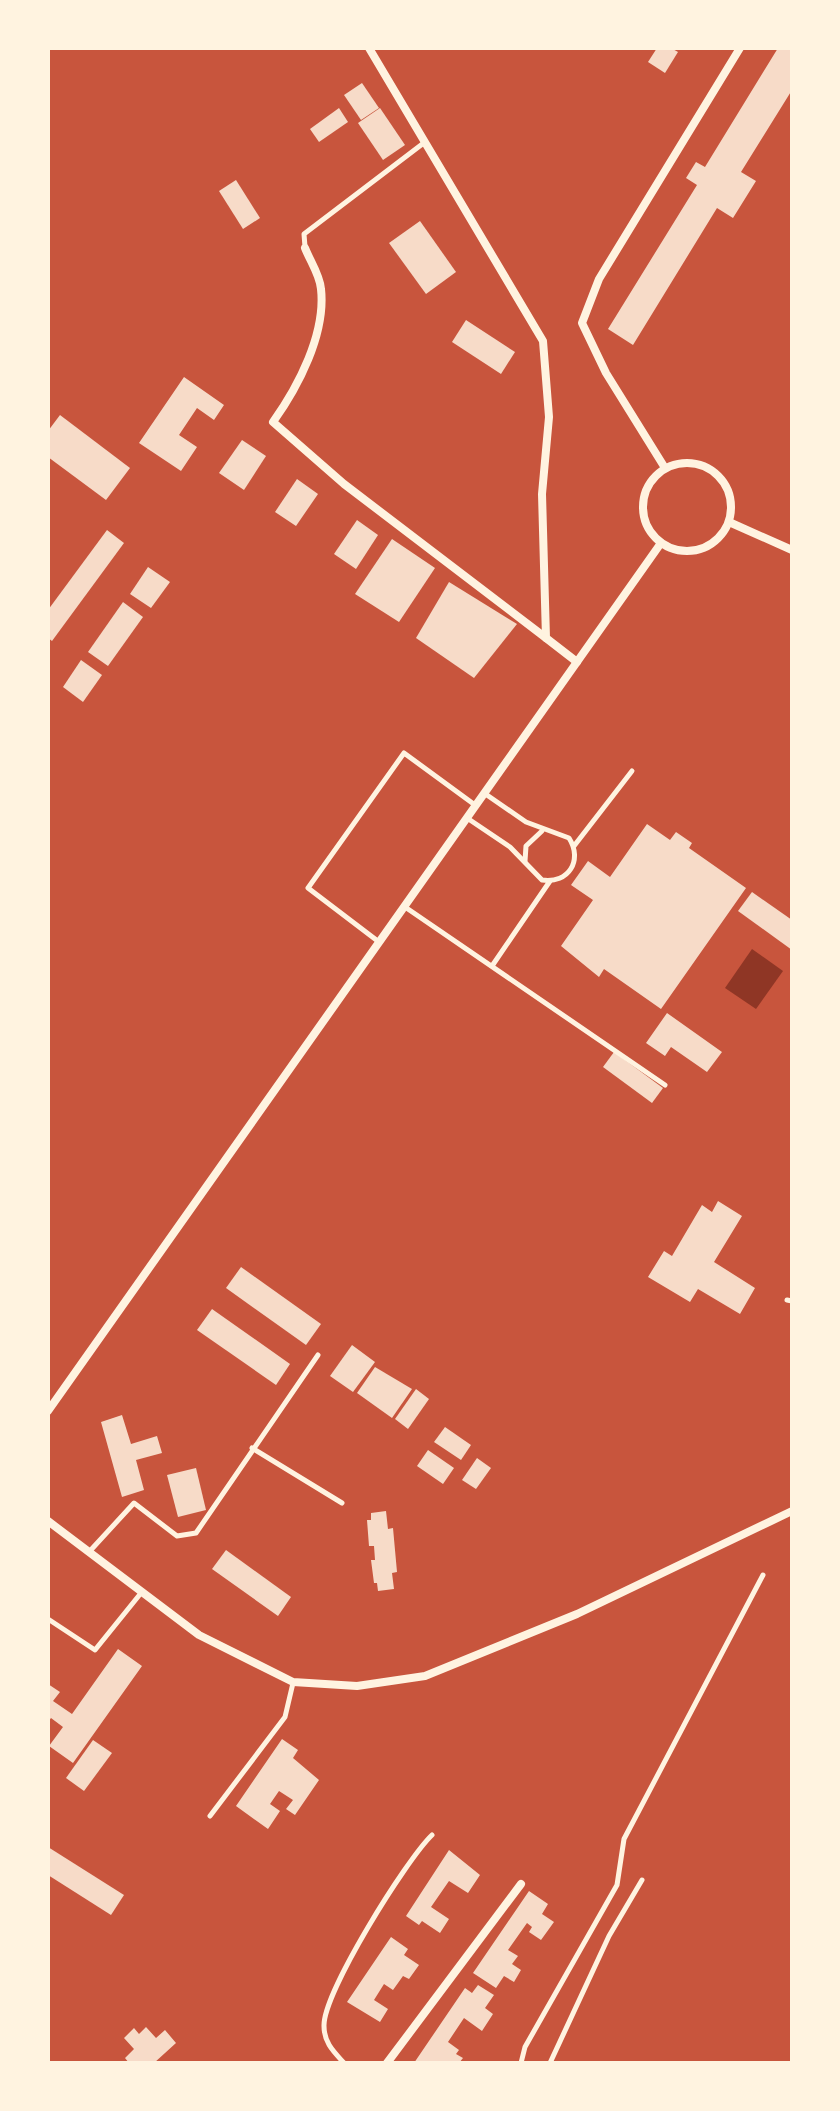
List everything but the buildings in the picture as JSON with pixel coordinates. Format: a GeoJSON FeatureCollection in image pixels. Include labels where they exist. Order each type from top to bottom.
{"type":"FeatureCollection","features":[{"type":"Feature","properties":{"kind":"street"},"geometry":{"type":"LineString","coordinates":[[369,48],[543,341],[549,417],[542,494],[546,638]]}},
{"type":"Feature","properties":{"kind":"street"},"geometry":{"type":"LineString","coordinates":[[665,468],[606,373],[582,323],[599,279],[740,48]]}},
{"type":"Feature","properties":{"kind":"street"},"geometry":{"type":"LineString","coordinates":[[305,248],[321,285],[322,315],[292,394],[273,422],[344,484],[577,662]]}},
{"type":"Feature","properties":{"kind":"street"},"geometry":{"type":"LineString","coordinates":[[679,462],[700,463],[717,473],[728,489],[732,504],[729,522],[721,535],[702,549],[687,551],[661,543],[650,532],[642,506],[645,491],[665,468],[679,462]]}},
{"type":"Feature","properties":{"kind":"street"},"geometry":{"type":"LineString","coordinates":[[729,522],[792,550]]}},
{"type":"Feature","properties":{"kind":"street"},"geometry":{"type":"LineString","coordinates":[[48,1411],[661,543]]}},
{"type":"Feature","properties":{"kind":"street"},"geometry":{"type":"LineString","coordinates":[[48,1521],[199,1635],[293,1682],[357,1686],[425,1676],[577,1614],[792,1511]]}},
{"type":"Feature","properties":{"kind":"street"},"geometry":{"type":"LineString","coordinates":[[387,2063],[521,1884]]}},
{"type":"Feature","properties":{"kind":"lane"},"geometry":{"type":"LineString","coordinates":[[305,248],[304,234],[426,141]]}},
{"type":"Feature","properties":{"kind":"lane"},"geometry":{"type":"LineString","coordinates":[[379,942],[308,888],[404,753],[476,805]]}},
{"type":"Feature","properties":{"kind":"lane"},"geometry":{"type":"LineString","coordinates":[[574,846],[632,771]]}},
{"type":"Feature","properties":{"kind":"lane"},"geometry":{"type":"LineString","coordinates":[[467,818],[525,862],[534,876],[550,881],[562,878],[571,870],[576,858],[574,846],[562,832],[543,830],[484,793]]}},
{"type":"Feature","properties":{"kind":"lane"},"geometry":{"type":"LineString","coordinates":[[525,862],[530,839],[543,830]]}},
{"type":"Feature","properties":{"kind":"lane"},"geometry":{"type":"LineString","coordinates":[[492,966],[550,881]]}},
{"type":"Feature","properties":{"kind":"lane"},"geometry":{"type":"LineString","coordinates":[[404,906],[665,1085]]}},
{"type":"Feature","properties":{"kind":"lane"},"geometry":{"type":"LineString","coordinates":[[88,1552],[134,1503],[177,1536],[196,1533],[318,1355]]}},
{"type":"Feature","properties":{"kind":"lane"},"geometry":{"type":"LineString","coordinates":[[252,1448],[342,1503]]}},
{"type":"Feature","properties":{"kind":"lane"},"geometry":{"type":"LineString","coordinates":[[521,2063],[525,2047],[617,1885],[624,1839],[763,1575]]}},
{"type":"Feature","properties":{"kind":"lane"},"geometry":{"type":"LineString","coordinates":[[48,1619],[95,1650],[141,1593]]}},
{"type":"Feature","properties":{"kind":"lane"},"geometry":{"type":"LineString","coordinates":[[210,1816],[285,1717],[293,1682]]}},
{"type":"Feature","properties":{"kind":"lane"},"geometry":{"type":"LineString","coordinates":[[344,2063],[327,2044],[324,2026],[327,2008],[376,1914],[413,1853],[432,1835]]}},
{"type":"Feature","properties":{"kind":"lane"},"geometry":{"type":"LineString","coordinates":[[550,2063],[609,1936],[642,1880]]}},
{"type":"Feature","properties":{"kind":"shaded area"},"geometry":{"type":"Polygon","coordinates":[[[752,949],[783,971],[756,1009],[725,988],[752,949]]]}}]}
